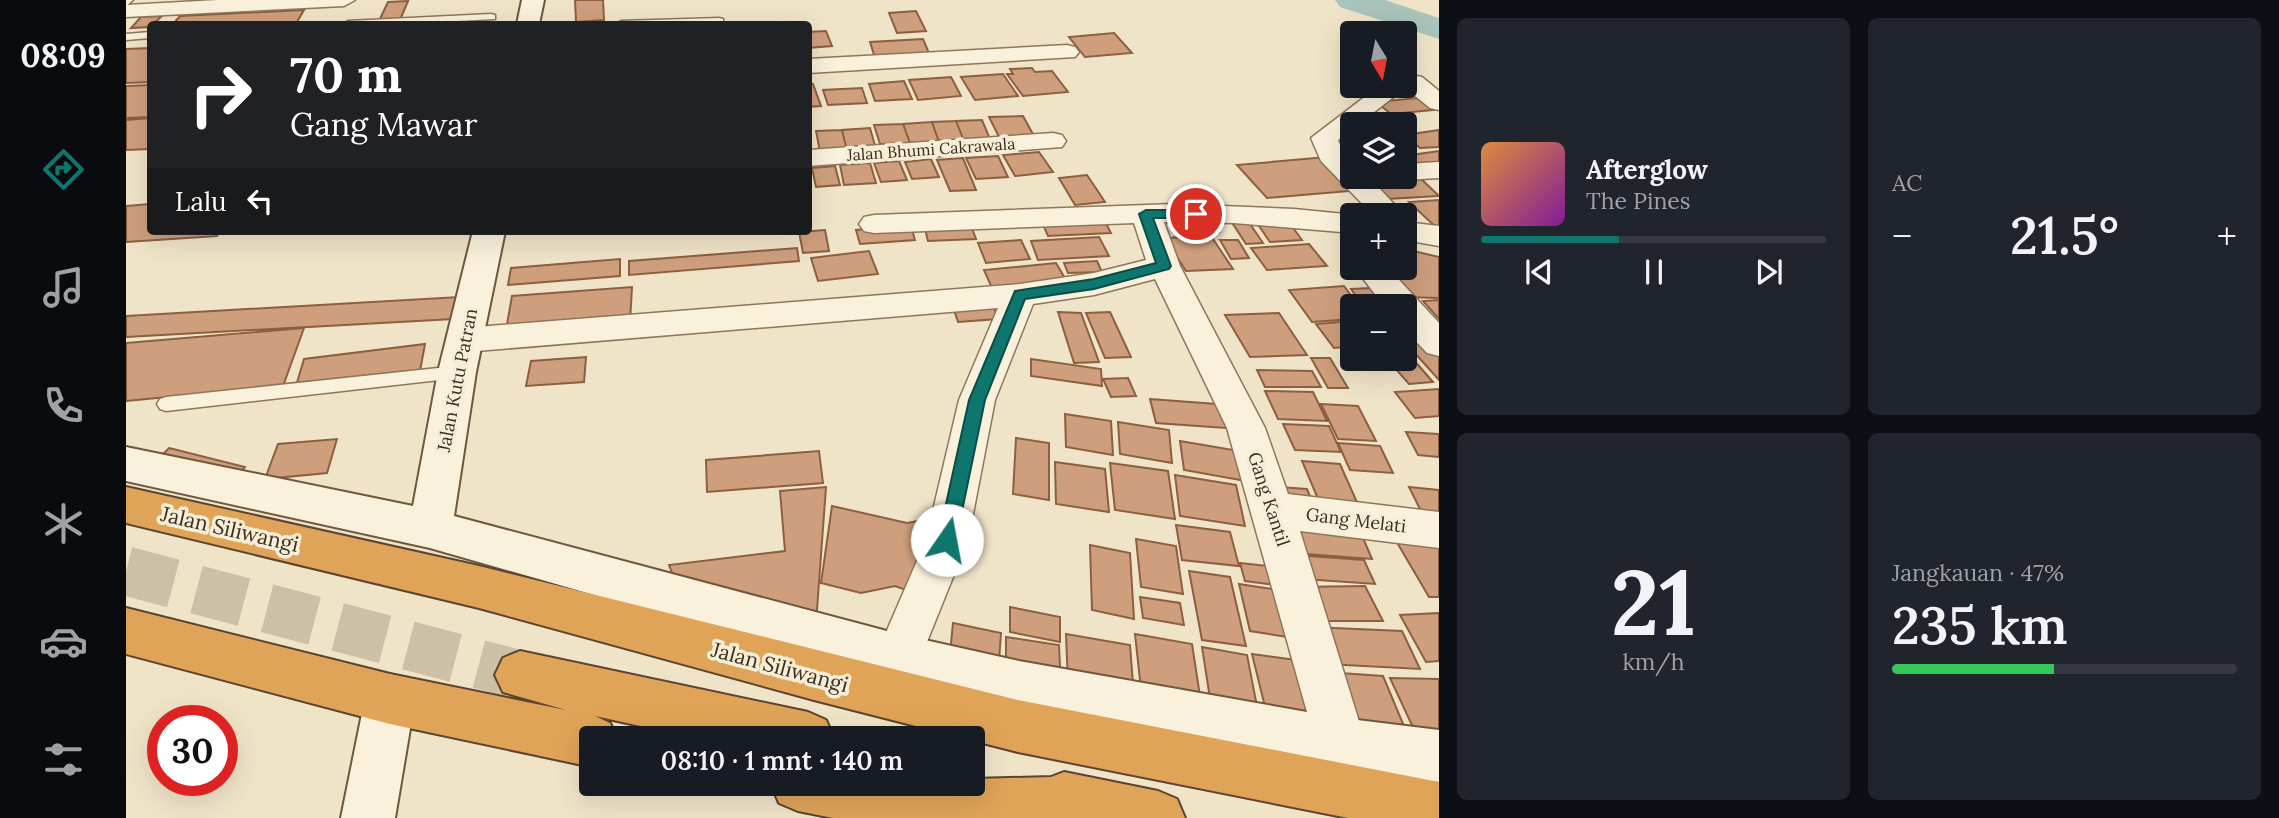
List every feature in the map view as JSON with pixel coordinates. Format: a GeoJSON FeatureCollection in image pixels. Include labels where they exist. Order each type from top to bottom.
{"type":"FeatureCollection","features":[{"type":"Feature","properties":{"kind":"highway","name":"Jalan Siliwangi"},"geometry":{"type":"LineString","coordinates":[[126,505],[479,587],[814,676],[1018,726],[1341,768],[1439,809]]}},
{"type":"Feature","properties":{"kind":"highway"},"geometry":{"type":"LineString","coordinates":[[126,631],[390,699],[579,738]]}},
{"type":"Feature","properties":{"kind":"highway"},"geometry":{"type":"LineString","coordinates":[[520,675],[657,726]]}},
{"type":"Feature","properties":{"kind":"highway"},"geometry":{"type":"LineString","coordinates":[[985,782],[1158,818]]}},
{"type":"Feature","properties":{"kind":"highway"},"geometry":{"type":"LineString","coordinates":[[867,796],[913,807],[1089,804]]}},
{"type":"Feature","properties":{"kind":"street"},"geometry":{"type":"LineString","coordinates":[[126,11],[344,0]]}},
{"type":"Feature","properties":{"kind":"street"},"geometry":{"type":"LineString","coordinates":[[529,21],[533,0]]}},
{"type":"Feature","properties":{"kind":"street"},"geometry":{"type":"LineString","coordinates":[[812,66],[1067,52]]}},
{"type":"Feature","properties":{"kind":"street"},"geometry":{"type":"LineString","coordinates":[[1418,86],[1439,103]]}},
{"type":"Feature","properties":{"kind":"street"},"geometry":{"type":"LineString","coordinates":[[1359,112],[1378,98]]}},
{"type":"Feature","properties":{"kind":"street"},"geometry":{"type":"LineString","coordinates":[[1340,126],[1324,138],[1331,155],[1340,164]]}},
{"type":"Feature","properties":{"kind":"street","name":"Jalan Bhumi Cakrawala"},"geometry":{"type":"LineString","coordinates":[[812,158],[1053,141]]}},
{"type":"Feature","properties":{"kind":"street"},"geometry":{"type":"LineString","coordinates":[[1417,171],[1439,170]]}},
{"type":"Feature","properties":{"kind":"street"},"geometry":{"type":"LineString","coordinates":[[1365,189],[1378,203]]}},
{"type":"Feature","properties":{"kind":"street"},"geometry":{"type":"LineString","coordinates":[[874,224],[1146,214],[1247,214],[1340,222]]}},
{"type":"Feature","properties":{"kind":"street","name":"Gang Kantil"},"geometry":{"type":"LineString","coordinates":[[1146,214],[1164,266],[1246,428],[1273,510],[1341,768]]}},
{"type":"Feature","properties":{"kind":"street"},"geometry":{"type":"LineString","coordinates":[[1417,233],[1439,236]]}},
{"type":"Feature","properties":{"kind":"street","name":"Jalan Kutu Patran"},"geometry":{"type":"LineString","coordinates":[[430,529],[460,356],[488,235]]}},
{"type":"Feature","properties":{"kind":"street"},"geometry":{"type":"LineString","coordinates":[[460,356],[1020,295],[1094,284],[1164,266]]}},
{"type":"Feature","properties":{"kind":"street"},"geometry":{"type":"LineString","coordinates":[[1381,280],[1392,294]]}},
{"type":"Feature","properties":{"kind":"street"},"geometry":{"type":"LineString","coordinates":[[898,658],[947,540],[977,400],[1020,295]]}},
{"type":"Feature","properties":{"kind":"street"},"geometry":{"type":"LineString","coordinates":[[1417,321],[1439,344]]}},
{"type":"Feature","properties":{"kind":"street"},"geometry":{"type":"LineString","coordinates":[[126,464],[430,529],[898,658],[1020,686],[1341,768],[1439,756]]}},
{"type":"Feature","properties":{"kind":"street","name":"Gang Melati"},"geometry":{"type":"LineString","coordinates":[[1273,510],[1439,530]]}},
{"type":"Feature","properties":{"kind":"street"},"geometry":{"type":"LineString","coordinates":[[368,818],[390,699]]}},
{"type":"Feature","properties":{"kind":"lane"},"geometry":{"type":"LineString","coordinates":[[402,21],[491,16]]}},
{"type":"Feature","properties":{"kind":"lane"},"geometry":{"type":"LineString","coordinates":[[126,37],[147,36]]}},
{"type":"Feature","properties":{"kind":"lane"},"geometry":{"type":"LineString","coordinates":[[166,404],[460,356]]}},
{"type":"Feature","properties":{"kind":"building"},"geometry":{"type":"Polygon","coordinates":[[[575,0],[603,0],[604,20],[576,21],[575,0]]]}},
{"type":"Feature","properties":{"kind":"building"},"geometry":{"type":"Polygon","coordinates":[[[408,1],[400,20],[379,21],[388,2],[408,1]]]}},
{"type":"Feature","properties":{"kind":"building"},"geometry":{"type":"Polygon","coordinates":[[[304,10],[298,21],[176,21],[180,16],[304,10]]]}},
{"type":"Feature","properties":{"kind":"building"},"geometry":{"type":"Polygon","coordinates":[[[916,11],[926,31],[897,33],[889,13],[916,11]]]}},
{"type":"Feature","properties":{"kind":"building"},"geometry":{"type":"Polygon","coordinates":[[[162,16],[157,21],[147,21],[147,27],[131,28],[141,17],[162,16]]]}},
{"type":"Feature","properties":{"kind":"building"},"geometry":{"type":"Polygon","coordinates":[[[826,31],[832,46],[812,48],[812,32],[826,31]]]}},
{"type":"Feature","properties":{"kind":"building"},"geometry":{"type":"Polygon","coordinates":[[[1114,33],[1132,53],[1085,57],[1069,37],[1114,33]]]}},
{"type":"Feature","properties":{"kind":"building"},"geometry":{"type":"Polygon","coordinates":[[[923,39],[931,58],[876,61],[870,42],[923,39]]]}},
{"type":"Feature","properties":{"kind":"building"},"geometry":{"type":"Polygon","coordinates":[[[147,48],[147,82],[126,83],[126,49],[147,48]]]}},
{"type":"Feature","properties":{"kind":"building"},"geometry":{"type":"Polygon","coordinates":[[[1032,68],[1035,72],[1052,71],[1068,92],[1023,96],[1007,74],[1013,74],[1010,69],[1032,68]]]}},
{"type":"Feature","properties":{"kind":"building"},"geometry":{"type":"Polygon","coordinates":[[[1003,74],[1018,96],[975,100],[961,77],[1003,74]]]}},
{"type":"Feature","properties":{"kind":"building"},"geometry":{"type":"Polygon","coordinates":[[[951,77],[961,96],[918,100],[909,80],[951,77]]]}},
{"type":"Feature","properties":{"kind":"building"},"geometry":{"type":"Polygon","coordinates":[[[904,81],[912,99],[875,101],[869,84],[904,81]]]}},
{"type":"Feature","properties":{"kind":"building"},"geometry":{"type":"Polygon","coordinates":[[[812,84],[813,84],[821,106],[812,107],[812,84]]]}},
{"type":"Feature","properties":{"kind":"building"},"geometry":{"type":"Polygon","coordinates":[[[147,85],[147,117],[126,118],[126,86],[147,85]]]}},
{"type":"Feature","properties":{"kind":"building"},"geometry":{"type":"Polygon","coordinates":[[[862,88],[867,103],[828,105],[823,90],[862,88]]]}},
{"type":"Feature","properties":{"kind":"building"},"geometry":{"type":"Polygon","coordinates":[[[1417,98],[1433,110],[1388,112],[1376,102],[1417,98]]]}},
{"type":"Feature","properties":{"kind":"building"},"geometry":{"type":"Polygon","coordinates":[[[1023,116],[1034,136],[1000,139],[989,117],[1023,116]]]}},
{"type":"Feature","properties":{"kind":"building"},"geometry":{"type":"Polygon","coordinates":[[[147,118],[147,149],[126,150],[126,120],[147,118]]]}},
{"type":"Feature","properties":{"kind":"building"},"geometry":{"type":"Polygon","coordinates":[[[982,120],[990,139],[964,141],[956,121],[982,120]]]}},
{"type":"Feature","properties":{"kind":"building"},"geometry":{"type":"Polygon","coordinates":[[[956,121],[964,141],[939,142],[932,122],[956,121]]]}},
{"type":"Feature","properties":{"kind":"building"},"geometry":{"type":"Polygon","coordinates":[[[932,122],[939,142],[910,143],[903,124],[932,122]]]}},
{"type":"Feature","properties":{"kind":"building"},"geometry":{"type":"Polygon","coordinates":[[[903,124],[910,143],[880,144],[874,125],[903,124]]]}},
{"type":"Feature","properties":{"kind":"building"},"geometry":{"type":"Polygon","coordinates":[[[870,128],[876,149],[847,151],[842,130],[870,128]]]}},
{"type":"Feature","properties":{"kind":"building"},"geometry":{"type":"Polygon","coordinates":[[[842,130],[847,151],[820,152],[816,131],[842,130]]]}},
{"type":"Feature","properties":{"kind":"building"},"geometry":{"type":"Polygon","coordinates":[[[1439,130],[1439,147],[1420,148],[1417,145],[1417,133],[1439,130]]]}},
{"type":"Feature","properties":{"kind":"building"},"geometry":{"type":"Polygon","coordinates":[[[1439,151],[1439,167],[1420,169],[1417,166],[1417,154],[1439,151]]]}},
{"type":"Feature","properties":{"kind":"building"},"geometry":{"type":"Polygon","coordinates":[[[1039,152],[1053,172],[1015,176],[1003,155],[1039,152]]]}},
{"type":"Feature","properties":{"kind":"building"},"geometry":{"type":"Polygon","coordinates":[[[998,156],[1008,177],[976,179],[966,158],[998,156]]]}},
{"type":"Feature","properties":{"kind":"building"},"geometry":{"type":"Polygon","coordinates":[[[1327,157],[1340,170],[1340,189],[1361,190],[1267,198],[1237,165],[1327,157]]]}},
{"type":"Feature","properties":{"kind":"building"},"geometry":{"type":"Polygon","coordinates":[[[963,158],[976,190],[950,191],[937,160],[963,158]]]}},
{"type":"Feature","properties":{"kind":"building"},"geometry":{"type":"Polygon","coordinates":[[[931,159],[939,177],[912,179],[905,162],[931,159]]]}},
{"type":"Feature","properties":{"kind":"building"},"geometry":{"type":"Polygon","coordinates":[[[899,161],[907,180],[881,182],[874,163],[899,161]]]}},
{"type":"Feature","properties":{"kind":"building"},"geometry":{"type":"Polygon","coordinates":[[[870,163],[876,183],[844,185],[840,165],[870,163]]]}},
{"type":"Feature","properties":{"kind":"building"},"geometry":{"type":"Polygon","coordinates":[[[835,166],[840,185],[816,187],[812,168],[835,166]]]}},
{"type":"Feature","properties":{"kind":"building"},"geometry":{"type":"Polygon","coordinates":[[[1087,175],[1105,202],[1075,205],[1059,178],[1087,175]]]}},
{"type":"Feature","properties":{"kind":"building"},"geometry":{"type":"Polygon","coordinates":[[[1417,177],[1439,196],[1387,199],[1377,189],[1417,189],[1417,177]]]}},
{"type":"Feature","properties":{"kind":"building"},"geometry":{"type":"Polygon","coordinates":[[[1439,200],[1439,230],[1417,209],[1417,203],[1409,202],[1439,200]]]}},
{"type":"Feature","properties":{"kind":"building"},"geometry":{"type":"Polygon","coordinates":[[[147,204],[147,235],[218,235],[126,242],[126,206],[147,204]]]}},
{"type":"Feature","properties":{"kind":"building"},"geometry":{"type":"Polygon","coordinates":[[[1103,218],[1111,233],[1048,236],[1041,220],[1103,218]]]}},
{"type":"Feature","properties":{"kind":"building"},"geometry":{"type":"Polygon","coordinates":[[[1191,219],[1211,219],[1219,232],[1199,233],[1191,219]]]}},
{"type":"Feature","properties":{"kind":"building"},"geometry":{"type":"Polygon","coordinates":[[[1231,221],[1248,221],[1263,243],[1246,244],[1231,221]]]}},
{"type":"Feature","properties":{"kind":"building"},"geometry":{"type":"Polygon","coordinates":[[[970,223],[976,239],[928,241],[924,225],[970,223]]]}},
{"type":"Feature","properties":{"kind":"building"},"geometry":{"type":"Polygon","coordinates":[[[1291,225],[1302,240],[1270,242],[1259,226],[1291,225]]]}},
{"type":"Feature","properties":{"kind":"building"},"geometry":{"type":"Polygon","coordinates":[[[911,226],[915,240],[860,244],[856,230],[911,226]]]}},
{"type":"Feature","properties":{"kind":"building"},"geometry":{"type":"Polygon","coordinates":[[[825,230],[829,251],[803,253],[800,235],[812,235],[812,231],[825,230]]]}},
{"type":"Feature","properties":{"kind":"building"},"geometry":{"type":"Polygon","coordinates":[[[1211,236],[1233,269],[1186,271],[1165,238],[1211,236]]]}},
{"type":"Feature","properties":{"kind":"building"},"geometry":{"type":"Polygon","coordinates":[[[1099,237],[1109,256],[1038,260],[1031,241],[1099,237]]]}},
{"type":"Feature","properties":{"kind":"building"},"geometry":{"type":"Polygon","coordinates":[[[1021,240],[1030,259],[986,263],[978,243],[1021,240]]]}},
{"type":"Feature","properties":{"kind":"building"},"geometry":{"type":"Polygon","coordinates":[[[1220,240],[1238,240],[1249,258],[1231,259],[1220,240]]]}},
{"type":"Feature","properties":{"kind":"building"},"geometry":{"type":"Polygon","coordinates":[[[1309,244],[1327,266],[1267,270],[1251,248],[1309,244]]]}},
{"type":"Feature","properties":{"kind":"building"},"geometry":{"type":"Polygon","coordinates":[[[797,248],[799,261],[629,275],[629,261],[797,248]]]}},
{"type":"Feature","properties":{"kind":"building"},"geometry":{"type":"Polygon","coordinates":[[[869,251],[878,274],[818,281],[811,258],[869,251]]]}},
{"type":"Feature","properties":{"kind":"building"},"geometry":{"type":"Polygon","coordinates":[[[1417,252],[1439,257],[1439,298],[1400,294],[1387,280],[1417,280],[1417,252]]]}},
{"type":"Feature","properties":{"kind":"building"},"geometry":{"type":"Polygon","coordinates":[[[620,259],[620,276],[508,285],[511,268],[620,259]]]}},
{"type":"Feature","properties":{"kind":"building"},"geometry":{"type":"Polygon","coordinates":[[[1097,261],[1102,272],[1068,273],[1064,263],[1097,261]]]}},
{"type":"Feature","properties":{"kind":"building"},"geometry":{"type":"Polygon","coordinates":[[[1056,263],[1066,280],[992,288],[984,270],[1056,263]]]}},
{"type":"Feature","properties":{"kind":"building"},"geometry":{"type":"Polygon","coordinates":[[[1344,286],[1350,294],[1340,294],[1340,320],[1312,322],[1289,290],[1344,286]]]}},
{"type":"Feature","properties":{"kind":"building"},"geometry":{"type":"Polygon","coordinates":[[[632,287],[630,323],[506,330],[512,296],[632,287]]]}},
{"type":"Feature","properties":{"kind":"building"},"geometry":{"type":"Polygon","coordinates":[[[1372,288],[1377,294],[1355,294],[1351,289],[1372,288]]]}},
{"type":"Feature","properties":{"kind":"building"},"geometry":{"type":"Polygon","coordinates":[[[459,297],[453,319],[126,337],[126,316],[459,297]]]}},
{"type":"Feature","properties":{"kind":"building"},"geometry":{"type":"Polygon","coordinates":[[[1439,300],[1439,319],[1423,301],[1439,300]]]}},
{"type":"Feature","properties":{"kind":"building"},"geometry":{"type":"Polygon","coordinates":[[[992,302],[998,319],[958,322],[952,304],[992,302]]]}},
{"type":"Feature","properties":{"kind":"building"},"geometry":{"type":"Polygon","coordinates":[[[1058,312],[1081,313],[1099,362],[1074,363],[1058,312]]]}},
{"type":"Feature","properties":{"kind":"building"},"geometry":{"type":"Polygon","coordinates":[[[1110,312],[1131,357],[1105,358],[1086,313],[1110,312]]]}},
{"type":"Feature","properties":{"kind":"building"},"geometry":{"type":"Polygon","coordinates":[[[1279,313],[1307,355],[1250,357],[1225,315],[1279,313]]]}},
{"type":"Feature","properties":{"kind":"building"},"geometry":{"type":"Polygon","coordinates":[[[1340,322],[1340,347],[1334,348],[1316,324],[1340,322]]]}},
{"type":"Feature","properties":{"kind":"building"},"geometry":{"type":"Polygon","coordinates":[[[304,328],[283,386],[126,401],[126,343],[304,328]]]}},
{"type":"Feature","properties":{"kind":"building"},"geometry":{"type":"Polygon","coordinates":[[[1417,329],[1423,329],[1439,346],[1439,380],[1417,355],[1417,329]]]}},
{"type":"Feature","properties":{"kind":"building"},"geometry":{"type":"Polygon","coordinates":[[[425,344],[420,371],[296,386],[304,359],[425,344]]]}},
{"type":"Feature","properties":{"kind":"building"},"geometry":{"type":"Polygon","coordinates":[[[586,357],[584,382],[526,386],[531,361],[586,357]]]}},
{"type":"Feature","properties":{"kind":"building"},"geometry":{"type":"Polygon","coordinates":[[[1311,358],[1330,358],[1348,388],[1328,388],[1311,358]]]}},
{"type":"Feature","properties":{"kind":"building"},"geometry":{"type":"Polygon","coordinates":[[[1031,359],[1101,369],[1102,386],[1031,376],[1031,359]]]}},
{"type":"Feature","properties":{"kind":"building"},"geometry":{"type":"Polygon","coordinates":[[[1417,364],[1433,382],[1409,384],[1398,371],[1417,371],[1417,364]]]}},
{"type":"Feature","properties":{"kind":"building"},"geometry":{"type":"Polygon","coordinates":[[[1257,370],[1312,371],[1321,387],[1265,387],[1257,370]]]}},
{"type":"Feature","properties":{"kind":"building"},"geometry":{"type":"Polygon","coordinates":[[[1128,378],[1136,396],[1111,397],[1103,379],[1128,378]]]}},
{"type":"Feature","properties":{"kind":"building"},"geometry":{"type":"Polygon","coordinates":[[[1439,389],[1439,416],[1415,418],[1395,392],[1439,389]]]}},
{"type":"Feature","properties":{"kind":"building"},"geometry":{"type":"Polygon","coordinates":[[[1265,391],[1313,392],[1327,421],[1278,419],[1265,391]]]}},
{"type":"Feature","properties":{"kind":"building"},"geometry":{"type":"Polygon","coordinates":[[[1150,399],[1230,405],[1239,429],[1156,423],[1150,399]]]}},
{"type":"Feature","properties":{"kind":"building"},"geometry":{"type":"Polygon","coordinates":[[[1321,404],[1358,406],[1376,441],[1338,439],[1321,404]]]}},
{"type":"Feature","properties":{"kind":"building"},"geometry":{"type":"Polygon","coordinates":[[[1065,414],[1111,421],[1113,455],[1066,447],[1065,414]]]}},
{"type":"Feature","properties":{"kind":"building"},"geometry":{"type":"Polygon","coordinates":[[[1118,422],[1169,430],[1172,463],[1120,454],[1118,422]]]}},
{"type":"Feature","properties":{"kind":"building"},"geometry":{"type":"Polygon","coordinates":[[[1283,424],[1329,426],[1341,452],[1295,450],[1283,424]]]}},
{"type":"Feature","properties":{"kind":"building"},"geometry":{"type":"Polygon","coordinates":[[[1406,432],[1439,434],[1439,457],[1418,455],[1406,432]]]}},
{"type":"Feature","properties":{"kind":"building"},"geometry":{"type":"Polygon","coordinates":[[[1016,438],[1049,443],[1049,500],[1013,494],[1016,438]]]}},
{"type":"Feature","properties":{"kind":"building"},"geometry":{"type":"Polygon","coordinates":[[[337,439],[327,473],[265,479],[278,444],[337,439]]]}},
{"type":"Feature","properties":{"kind":"building"},"geometry":{"type":"Polygon","coordinates":[[[1180,441],[1251,453],[1257,483],[1184,470],[1180,441]]]}},
{"type":"Feature","properties":{"kind":"building"},"geometry":{"type":"Polygon","coordinates":[[[1338,443],[1380,446],[1393,473],[1350,470],[1338,443]]]}},
{"type":"Feature","properties":{"kind":"building"},"geometry":{"type":"Polygon","coordinates":[[[169,448],[245,467],[233,481],[156,461],[169,448]]]}},
{"type":"Feature","properties":{"kind":"building"},"geometry":{"type":"Polygon","coordinates":[[[819,451],[823,483],[707,492],[706,460],[819,451]]]}},
{"type":"Feature","properties":{"kind":"building"},"geometry":{"type":"Polygon","coordinates":[[[1302,461],[1340,464],[1360,509],[1321,506],[1302,461]]]}},
{"type":"Feature","properties":{"kind":"building"},"geometry":{"type":"Polygon","coordinates":[[[1055,462],[1105,469],[1109,512],[1056,504],[1055,462]]]}},
{"type":"Feature","properties":{"kind":"building"},"geometry":{"type":"Polygon","coordinates":[[[1110,463],[1168,471],[1175,519],[1115,510],[1110,463]]]}},
{"type":"Feature","properties":{"kind":"building"},"geometry":{"type":"Polygon","coordinates":[[[1175,475],[1236,485],[1245,526],[1180,516],[1175,475]]]}},
{"type":"Feature","properties":{"kind":"building"},"geometry":{"type":"Polygon","coordinates":[[[826,487],[816,623],[680,593],[669,565],[785,551],[780,491],[826,487]]]}},
{"type":"Feature","properties":{"kind":"building"},"geometry":{"type":"Polygon","coordinates":[[[1279,487],[1307,489],[1314,506],[1287,504],[1279,487]]]}},
{"type":"Feature","properties":{"kind":"building"},"geometry":{"type":"Polygon","coordinates":[[[1409,487],[1439,490],[1439,526],[1428,525],[1409,487]]]}},
{"type":"Feature","properties":{"kind":"building"},"geometry":{"type":"Polygon","coordinates":[[[832,506],[907,523],[939,517],[906,590],[895,586],[861,593],[821,583],[832,506]]]}},
{"type":"Feature","properties":{"kind":"building"},"geometry":{"type":"Polygon","coordinates":[[[1279,518],[1357,524],[1372,559],[1292,553],[1279,518]]]}},
{"type":"Feature","properties":{"kind":"building"},"geometry":{"type":"Polygon","coordinates":[[[1176,525],[1230,532],[1239,566],[1182,560],[1176,525]]]}},
{"type":"Feature","properties":{"kind":"building"},"geometry":{"type":"Polygon","coordinates":[[[1392,534],[1439,538],[1439,597],[1429,597],[1392,534]]]}},
{"type":"Feature","properties":{"kind":"building"},"geometry":{"type":"Polygon","coordinates":[[[1136,539],[1176,546],[1183,594],[1141,587],[1136,539]]]}},
{"type":"Feature","properties":{"kind":"building"},"geometry":{"type":"Polygon","coordinates":[[[1090,545],[1130,553],[1134,619],[1092,610],[1090,545]]]}},
{"type":"Feature","properties":{"kind":"building"},"geometry":{"type":"Polygon","coordinates":[[[1295,555],[1364,560],[1375,584],[1304,579],[1295,555]]]}},
{"type":"Feature","properties":{"kind":"building"},"geometry":{"type":"Polygon","coordinates":[[[1240,563],[1285,568],[1291,587],[1245,581],[1240,563]]]}},
{"type":"Feature","properties":{"kind":"building"},"geometry":{"type":"Polygon","coordinates":[[[1189,571],[1230,577],[1246,646],[1202,640],[1189,571]]]}},
{"type":"Feature","properties":{"kind":"building"},"geometry":{"type":"Polygon","coordinates":[[[1239,584],[1293,592],[1306,640],[1250,631],[1239,584]]]}},
{"type":"Feature","properties":{"kind":"building"},"geometry":{"type":"Polygon","coordinates":[[[1365,586],[1383,621],[1312,621],[1296,587],[1365,586]]]}},
{"type":"Feature","properties":{"kind":"building"},"geometry":{"type":"Polygon","coordinates":[[[1140,597],[1180,603],[1184,625],[1143,618],[1140,597]]]}},
{"type":"Feature","properties":{"kind":"building"},"geometry":{"type":"Polygon","coordinates":[[[1010,607],[1060,617],[1060,642],[1010,632],[1010,607]]]}},
{"type":"Feature","properties":{"kind":"building"},"geometry":{"type":"Polygon","coordinates":[[[1439,613],[1439,661],[1426,662],[1400,615],[1439,613]]]}},
{"type":"Feature","properties":{"kind":"building"},"geometry":{"type":"Polygon","coordinates":[[[953,623],[1001,633],[998,675],[949,664],[953,623]]]}},
{"type":"Feature","properties":{"kind":"building"},"geometry":{"type":"Polygon","coordinates":[[[1311,627],[1402,631],[1420,669],[1326,664],[1311,627]]]}},
{"type":"Feature","properties":{"kind":"building"},"geometry":{"type":"Polygon","coordinates":[[[1066,634],[1130,645],[1134,697],[1068,684],[1066,634]]]}},
{"type":"Feature","properties":{"kind":"building"},"geometry":{"type":"Polygon","coordinates":[[[1135,634],[1192,644],[1202,709],[1142,698],[1135,634]]]}},
{"type":"Feature","properties":{"kind":"building"},"geometry":{"type":"Polygon","coordinates":[[[1006,637],[1059,645],[1061,689],[1006,680],[1006,637]]]}},
{"type":"Feature","properties":{"kind":"building"},"geometry":{"type":"Polygon","coordinates":[[[1202,647],[1247,655],[1261,727],[1213,718],[1202,647]]]}},
{"type":"Feature","properties":{"kind":"building"},"geometry":{"type":"Polygon","coordinates":[[[1252,654],[1311,662],[1333,736],[1270,727],[1252,654]]]}},
{"type":"Feature","properties":{"kind":"building"},"geometry":{"type":"Polygon","coordinates":[[[1325,672],[1383,676],[1406,731],[1346,727],[1325,672]]]}},
{"type":"Feature","properties":{"kind":"building"},"geometry":{"type":"Polygon","coordinates":[[[1390,678],[1439,679],[1439,736],[1417,736],[1390,678]]]}},
{"type":"Feature","properties":{"kind":"waterway"},"geometry":{"type":"LineString","coordinates":[[1352,0],[1439,29]]}},
{"type":"Feature","properties":{"kind":"tunnel"},"geometry":{"type":"LineString","coordinates":[[126,571],[520,675]]}},
{"type":"Feature","properties":{"kind":"route"},"geometry":{"type":"LineString","coordinates":[[947,540],[977,400],[1020,295],[1094,284],[1164,266],[1146,214],[1196,214]]}}]}
